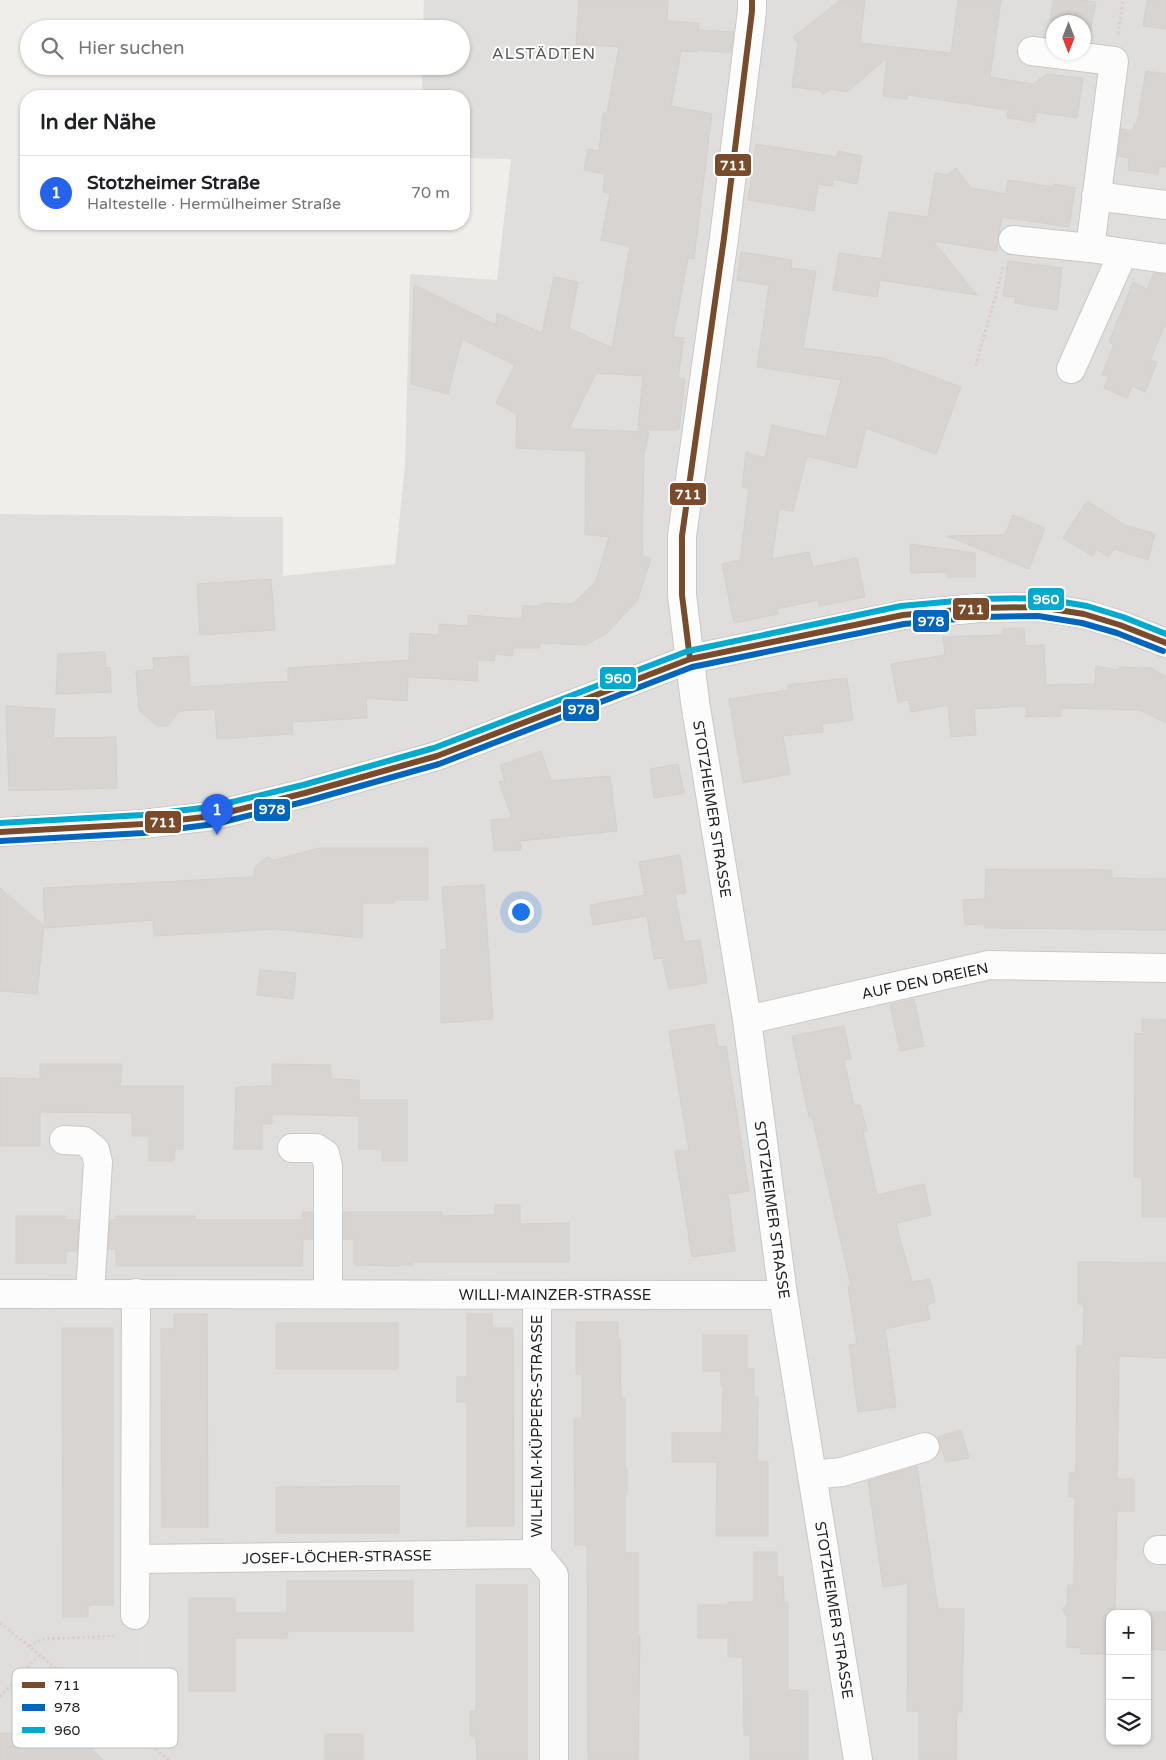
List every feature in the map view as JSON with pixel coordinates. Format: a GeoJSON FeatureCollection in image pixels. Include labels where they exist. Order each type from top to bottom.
{"type":"FeatureCollection","features":[{"type":"Feature","properties":{"kind":"street","name":"STOTZHEIMER STRASSE"},"geometry":{"type":"LineString","coordinates":[[752,0],[724,238],[682,536],[682,595],[694,702],[747,1020],[783,1295],[858,1760]]}},
{"type":"Feature","properties":{"kind":"street"},"geometry":{"type":"LineString","coordinates":[[1032,51],[1114,61],[1090,248]]}},
{"type":"Feature","properties":{"kind":"street"},"geometry":{"type":"LineString","coordinates":[[1096,196],[1166,205]]}},
{"type":"Feature","properties":{"kind":"street"},"geometry":{"type":"LineString","coordinates":[[1013,240],[1090,248],[1166,259]]}},
{"type":"Feature","properties":{"kind":"street"},"geometry":{"type":"LineString","coordinates":[[1071,369],[1123,253]]}},
{"type":"Feature","properties":{"kind":"street"},"geometry":{"type":"LineString","coordinates":[[0,832],[143,824],[213,816],[305,793],[437,756],[690,659],[903,615],[979,608],[1039,607],[1084,614],[1120,625],[1166,643]]}},
{"type":"Feature","properties":{"kind":"street","name":"AUF DEN DREIEN"},"geometry":{"type":"LineString","coordinates":[[747,1020],[989,965],[1166,968]]}},
{"type":"Feature","properties":{"kind":"street"},"geometry":{"type":"LineString","coordinates":[[64,1140],[84,1141],[95,1150],[98,1162],[90,1294]]}},
{"type":"Feature","properties":{"kind":"street"},"geometry":{"type":"LineString","coordinates":[[292,1148],[316,1148],[325,1154],[328,1166],[328,1294]]}},
{"type":"Feature","properties":{"kind":"street","name":"WILLI-MAINZER-STRASSE"},"geometry":{"type":"LineString","coordinates":[[0,1294],[783,1295]]}},
{"type":"Feature","properties":{"kind":"street"},"geometry":{"type":"LineString","coordinates":[[135,1615],[136,1294]]}},
{"type":"Feature","properties":{"kind":"street","name":"WILHELM-KÜPPERS-STRASSE"},"geometry":{"type":"LineString","coordinates":[[537,1296],[537,1554],[554,1575],[554,1760]]}},
{"type":"Feature","properties":{"kind":"street"},"geometry":{"type":"LineString","coordinates":[[812,1475],[842,1472],[924,1447]]}},
{"type":"Feature","properties":{"kind":"street","name":"JOSEF-LÖCHER-STRASSE"},"geometry":{"type":"LineString","coordinates":[[136,1559],[537,1554]]}},
{"type":"Feature","properties":{"kind":"path"},"geometry":{"type":"LineString","coordinates":[[1114,61],[1123,0]]}},
{"type":"Feature","properties":{"kind":"path"},"geometry":{"type":"LineString","coordinates":[[976,366],[983,337],[997,296],[1006,252],[1013,240]]}},
{"type":"Feature","properties":{"kind":"path"},"geometry":{"type":"LineString","coordinates":[[29,1646],[44,1639],[114,1636],[135,1615]]}},
{"type":"Feature","properties":{"kind":"path"},"geometry":{"type":"LineString","coordinates":[[0,1623],[53,1668]]}},
{"type":"Feature","properties":{"kind":"path"},"geometry":{"type":"LineString","coordinates":[[27,1668],[38,1656]]}},
{"type":"Feature","properties":{"kind":"path"},"geometry":{"type":"LineString","coordinates":[[0,1697],[12,1684]]}},
{"type":"Feature","properties":{"kind":"path"},"geometry":{"type":"LineString","coordinates":[[153,1748],[168,1760]]}},
{"type":"Feature","properties":{"kind":"shaded area"},"geometry":{"type":"Polygon","coordinates":[[[424,0],[1166,0],[1166,1760],[0,1760],[0,514],[283,517],[283,576],[395,564],[405,465],[410,274],[497,280],[511,159],[470,158],[470,90],[422,90],[422,75],[470,75],[470,20],[423,20],[424,0]]]}},
{"type":"Feature","properties":{"kind":"shaded area"},"geometry":{"type":"Polygon","coordinates":[[[140,1617],[176,1617],[176,1667],[139,1667],[140,1617]]]}},
{"type":"Feature","properties":{"kind":"building"},"geometry":{"type":"Polygon","coordinates":[[[579,0],[668,0],[667,21],[699,23],[698,30],[734,32],[731,53],[697,50],[697,52],[681,51],[671,106],[712,114],[694,259],[688,258],[673,337],[684,338],[678,378],[685,379],[679,430],[638,430],[643,376],[596,373],[569,429],[649,432],[644,454],[642,556],[651,558],[637,601],[607,633],[586,645],[540,643],[539,648],[513,648],[512,656],[495,654],[494,661],[478,660],[477,681],[408,677],[407,701],[366,698],[367,718],[292,722],[293,734],[217,739],[215,709],[180,711],[167,726],[157,726],[139,710],[136,671],[154,670],[153,658],[188,656],[190,687],[288,681],[288,668],[409,660],[410,633],[439,635],[439,624],[468,626],[468,615],[522,619],[523,606],[539,606],[543,603],[573,604],[596,581],[609,537],[585,534],[586,451],[516,448],[517,414],[496,403],[515,365],[462,339],[448,394],[411,384],[414,285],[496,325],[497,313],[542,333],[554,277],[578,282],[569,328],[612,348],[630,246],[601,240],[610,193],[603,192],[605,174],[584,170],[588,149],[599,151],[603,113],[607,113],[619,47],[576,44],[579,0]]]}},
{"type":"Feature","properties":{"kind":"building"},"geometry":{"type":"Polygon","coordinates":[[[841,0],[865,0],[860,43],[951,53],[958,0],[1001,0],[990,77],[1033,84],[1047,74],[1083,78],[1077,118],[1036,112],[1035,122],[1007,118],[1008,110],[908,95],[907,99],[883,96],[887,58],[847,92],[830,89],[824,94],[819,90],[792,87],[798,43],[793,37],[841,0]]]}},
{"type":"Feature","properties":{"kind":"building"},"geometry":{"type":"Polygon","coordinates":[[[1053,0],[1096,2],[1091,27],[1091,15],[1051,15],[1053,0]]]}},
{"type":"Feature","properties":{"kind":"building"},"geometry":{"type":"Polygon","coordinates":[[[1147,0],[1166,0],[1166,29],[1143,26],[1147,0]]]}},
{"type":"Feature","properties":{"kind":"building"},"geometry":{"type":"Polygon","coordinates":[[[1146,71],[1166,74],[1166,167],[1159,166],[1158,174],[1128,170],[1129,158],[1118,156],[1121,129],[1133,131],[1134,124],[1137,124],[1146,71]]]}},
{"type":"Feature","properties":{"kind":"building"},"geometry":{"type":"Polygon","coordinates":[[[756,144],[837,157],[838,151],[862,156],[857,184],[833,179],[832,186],[818,184],[814,211],[748,200],[756,144]]]}},
{"type":"Feature","properties":{"kind":"building"},"geometry":{"type":"Polygon","coordinates":[[[956,168],[971,188],[1006,194],[1008,180],[1075,188],[1069,227],[1002,217],[997,251],[933,241],[977,295],[880,280],[877,297],[833,290],[839,253],[882,259],[889,212],[928,217],[935,173],[947,175],[956,168]]]}},
{"type":"Feature","properties":{"kind":"building"},"geometry":{"type":"Polygon","coordinates":[[[741,252],[792,260],[791,268],[816,271],[803,348],[883,358],[961,387],[936,454],[866,428],[856,468],[807,456],[793,511],[779,509],[772,559],[809,552],[813,567],[857,558],[865,597],[819,606],[818,600],[777,609],[778,614],[734,623],[722,564],[740,560],[749,489],[742,487],[746,452],[765,458],[772,425],[826,437],[841,380],[757,367],[769,285],[737,280],[741,252]]]}},
{"type":"Feature","properties":{"kind":"building"},"geometry":{"type":"Polygon","coordinates":[[[1008,261],[1062,268],[1057,310],[1015,303],[1016,297],[1003,296],[1008,261]]]}},
{"type":"Feature","properties":{"kind":"building"},"geometry":{"type":"Polygon","coordinates":[[[1154,273],[1166,274],[1166,323],[1150,360],[1157,362],[1145,392],[1132,386],[1127,398],[1104,388],[1109,377],[1102,374],[1114,345],[1109,342],[1133,282],[1147,289],[1154,273]]]}},
{"type":"Feature","properties":{"kind":"building"},"geometry":{"type":"Polygon","coordinates":[[[1087,501],[1125,525],[1155,534],[1148,560],[1114,549],[1108,557],[1096,549],[1092,556],[1063,538],[1087,501]]]}},
{"type":"Feature","properties":{"kind":"building"},"geometry":{"type":"Polygon","coordinates":[[[1013,515],[1045,528],[1029,569],[947,536],[1005,535],[1013,515]]]}},
{"type":"Feature","properties":{"kind":"building"},"geometry":{"type":"Polygon","coordinates":[[[910,544],[975,553],[975,577],[947,577],[947,572],[911,573],[910,544]]]}},
{"type":"Feature","properties":{"kind":"building"},"geometry":{"type":"Polygon","coordinates":[[[271,579],[275,630],[200,635],[197,584],[271,579]]]}},
{"type":"Feature","properties":{"kind":"building"},"geometry":{"type":"Polygon","coordinates":[[[1024,628],[1025,646],[1044,645],[1046,685],[1095,684],[1096,666],[1118,670],[1119,667],[1151,668],[1166,676],[1166,723],[1140,710],[1061,708],[1061,716],[1026,717],[1026,706],[974,709],[976,735],[951,737],[948,705],[911,712],[909,700],[898,702],[891,664],[945,655],[943,637],[1003,635],[1003,629],[1024,628]]]}},
{"type":"Feature","properties":{"kind":"building"},"geometry":{"type":"Polygon","coordinates":[[[105,652],[106,668],[110,667],[111,692],[56,694],[58,654],[105,652]]]}},
{"type":"Feature","properties":{"kind":"building"},"geometry":{"type":"Polygon","coordinates":[[[847,678],[853,720],[822,724],[823,732],[783,736],[790,774],[743,783],[729,699],[788,690],[788,685],[847,678]]]}},
{"type":"Feature","properties":{"kind":"building"},"geometry":{"type":"Polygon","coordinates":[[[6,706],[55,709],[53,738],[116,737],[117,788],[9,791],[6,706]]]}},
{"type":"Feature","properties":{"kind":"building"},"geometry":{"type":"Polygon","coordinates":[[[541,751],[551,781],[610,776],[617,831],[520,841],[521,850],[494,851],[491,820],[512,818],[499,782],[505,781],[500,765],[541,751]]]}},
{"type":"Feature","properties":{"kind":"building"},"geometry":{"type":"Polygon","coordinates":[[[678,764],[684,793],[654,798],[650,769],[678,764]]]}},
{"type":"Feature","properties":{"kind":"building"},"geometry":{"type":"Polygon","coordinates":[[[320,848],[428,848],[428,900],[394,900],[394,903],[363,903],[362,938],[278,929],[154,936],[153,920],[45,928],[43,888],[254,877],[255,867],[267,857],[274,860],[320,848]]]}},
{"type":"Feature","properties":{"kind":"building"},"geometry":{"type":"Polygon","coordinates":[[[680,855],[686,893],[675,894],[684,942],[700,940],[707,983],[669,989],[662,958],[654,959],[647,916],[593,925],[590,905],[645,895],[639,862],[680,855]]]}},
{"type":"Feature","properties":{"kind":"building"},"geometry":{"type":"Polygon","coordinates":[[[986,869],[1112,870],[1112,878],[1166,879],[1166,930],[985,928],[985,924],[965,925],[963,900],[985,899],[986,869]]]}},
{"type":"Feature","properties":{"kind":"building"},"geometry":{"type":"Polygon","coordinates":[[[484,885],[493,1019],[441,1023],[441,950],[447,949],[442,887],[484,885]]]}},
{"type":"Feature","properties":{"kind":"building"},"geometry":{"type":"Polygon","coordinates":[[[0,888],[44,926],[37,994],[0,991],[0,888]]]}},
{"type":"Feature","properties":{"kind":"building"},"geometry":{"type":"Polygon","coordinates":[[[260,970],[296,973],[293,999],[257,995],[260,970]]]}},
{"type":"Feature","properties":{"kind":"building"},"geometry":{"type":"Polygon","coordinates":[[[914,999],[924,1046],[900,1051],[890,1005],[914,999]]]}},
{"type":"Feature","properties":{"kind":"building"},"geometry":{"type":"Polygon","coordinates":[[[1142,1019],[1166,1020],[1166,1217],[1142,1217],[1142,1177],[1134,1177],[1135,1033],[1142,1034],[1142,1019]]]}},
{"type":"Feature","properties":{"kind":"building"},"geometry":{"type":"Polygon","coordinates":[[[714,1024],[718,1047],[726,1046],[749,1191],[728,1194],[735,1251],[692,1257],[675,1151],[689,1151],[669,1031],[714,1024]]]}},
{"type":"Feature","properties":{"kind":"building"},"geometry":{"type":"Polygon","coordinates":[[[844,1026],[851,1059],[844,1060],[854,1106],[860,1105],[867,1131],[863,1132],[877,1195],[924,1184],[931,1215],[896,1223],[912,1282],[930,1279],[935,1302],[927,1305],[930,1319],[885,1329],[896,1407],[858,1412],[849,1345],[857,1344],[848,1286],[851,1286],[812,1116],[809,1117],[792,1036],[844,1026]]]}},
{"type":"Feature","properties":{"kind":"building"},"geometry":{"type":"Polygon","coordinates":[[[40,1064],[122,1064],[120,1086],[183,1086],[183,1149],[175,1149],[174,1161],[149,1161],[149,1136],[132,1136],[132,1113],[40,1112],[40,1146],[0,1146],[0,1078],[40,1079],[40,1064]]]}},
{"type":"Feature","properties":{"kind":"building"},"geometry":{"type":"Polygon","coordinates":[[[272,1064],[331,1065],[331,1079],[359,1080],[359,1100],[407,1100],[407,1161],[382,1161],[382,1149],[359,1149],[359,1116],[272,1114],[272,1124],[262,1124],[262,1149],[234,1149],[236,1087],[272,1086],[272,1064]]]}},
{"type":"Feature","properties":{"kind":"building"},"geometry":{"type":"Polygon","coordinates":[[[495,1205],[520,1205],[520,1224],[569,1223],[569,1262],[413,1262],[413,1265],[398,1266],[354,1265],[354,1239],[344,1239],[344,1212],[442,1212],[442,1216],[495,1215],[495,1205]]]}},
{"type":"Feature","properties":{"kind":"building"},"geometry":{"type":"Polygon","coordinates":[[[303,1212],[312,1212],[312,1239],[303,1239],[302,1266],[116,1266],[116,1249],[108,1249],[110,1220],[116,1220],[116,1216],[195,1216],[195,1220],[302,1220],[303,1212]]]}},
{"type":"Feature","properties":{"kind":"building"},"geometry":{"type":"Polygon","coordinates":[[[16,1216],[66,1216],[66,1220],[79,1220],[77,1251],[66,1251],[66,1263],[16,1263],[16,1216]]]}},
{"type":"Feature","properties":{"kind":"building"},"geometry":{"type":"Polygon","coordinates":[[[1078,1262],[1166,1263],[1166,1358],[1119,1356],[1117,1479],[1134,1479],[1134,1511],[1117,1511],[1115,1610],[1106,1610],[1106,1654],[1081,1654],[1081,1648],[1067,1647],[1067,1616],[1062,1610],[1067,1604],[1068,1585],[1074,1585],[1075,1497],[1069,1497],[1069,1473],[1076,1473],[1077,1346],[1083,1346],[1084,1304],[1078,1304],[1078,1262]]]}},
{"type":"Feature","properties":{"kind":"building"},"geometry":{"type":"Polygon","coordinates":[[[174,1314],[207,1314],[208,1527],[162,1527],[161,1329],[174,1329],[174,1314]]]}},
{"type":"Feature","properties":{"kind":"building"},"geometry":{"type":"Polygon","coordinates":[[[467,1314],[492,1314],[492,1328],[513,1328],[514,1526],[467,1526],[467,1402],[457,1402],[457,1377],[467,1377],[467,1314]]]}},
{"type":"Feature","properties":{"kind":"building"},"geometry":{"type":"Polygon","coordinates":[[[576,1322],[618,1322],[621,1398],[625,1398],[627,1494],[625,1494],[625,1553],[638,1553],[638,1635],[640,1635],[638,1760],[588,1760],[587,1545],[575,1545],[574,1419],[582,1419],[582,1374],[576,1374],[576,1322]]]}},
{"type":"Feature","properties":{"kind":"building"},"geometry":{"type":"Polygon","coordinates":[[[276,1323],[398,1323],[398,1369],[276,1369],[276,1323]]]}},
{"type":"Feature","properties":{"kind":"building"},"geometry":{"type":"Polygon","coordinates":[[[62,1328],[113,1328],[113,1605],[88,1605],[88,1617],[63,1617],[62,1328]]]}},
{"type":"Feature","properties":{"kind":"building"},"geometry":{"type":"Polygon","coordinates":[[[703,1335],[747,1335],[747,1369],[754,1369],[754,1397],[758,1397],[757,1461],[768,1462],[768,1536],[716,1536],[717,1462],[672,1462],[672,1433],[722,1433],[723,1385],[721,1385],[721,1371],[703,1371],[703,1335]]]}},
{"type":"Feature","properties":{"kind":"building"},"geometry":{"type":"Polygon","coordinates":[[[961,1430],[969,1458],[946,1462],[938,1437],[961,1430]]]}},
{"type":"Feature","properties":{"kind":"building"},"geometry":{"type":"Polygon","coordinates":[[[917,1466],[938,1609],[964,1609],[962,1712],[957,1712],[956,1760],[919,1760],[919,1711],[907,1711],[908,1583],[883,1587],[868,1481],[917,1466]]]}},
{"type":"Feature","properties":{"kind":"building"},"geometry":{"type":"Polygon","coordinates":[[[399,1486],[399,1533],[276,1533],[276,1487],[399,1486]]]}},
{"type":"Feature","properties":{"kind":"building"},"geometry":{"type":"Polygon","coordinates":[[[754,1552],[777,1552],[777,1577],[783,1577],[784,1602],[788,1602],[788,1690],[808,1691],[808,1760],[750,1760],[750,1735],[744,1735],[743,1657],[728,1657],[728,1638],[698,1638],[698,1605],[728,1605],[728,1602],[754,1602],[754,1552]]]}},
{"type":"Feature","properties":{"kind":"building"},"geometry":{"type":"Polygon","coordinates":[[[287,1581],[413,1581],[413,1631],[288,1631],[287,1638],[235,1638],[235,1691],[189,1691],[189,1598],[235,1598],[235,1613],[287,1613],[287,1581]]]}},
{"type":"Feature","properties":{"kind":"building"},"geometry":{"type":"Polygon","coordinates":[[[476,1585],[527,1585],[527,1760],[477,1760],[476,1736],[470,1736],[470,1711],[476,1711],[476,1585]]]}},
{"type":"Feature","properties":{"kind":"building"},"geometry":{"type":"Polygon","coordinates":[[[1151,1612],[1166,1612],[1166,1650],[1151,1649],[1151,1612]]]}},
{"type":"Feature","properties":{"kind":"building"},"geometry":{"type":"Polygon","coordinates":[[[0,1733],[12,1734],[12,1748],[91,1748],[103,1760],[0,1760],[0,1733]]]}},
{"type":"Feature","properties":{"kind":"building"},"geometry":{"type":"Polygon","coordinates":[[[325,1734],[363,1734],[363,1760],[325,1760],[325,1734]]]}},
{"type":"Feature","properties":{"kind":"transit line","name":"711"},"geometry":{"type":"LineString","coordinates":[[690,659],[682,595],[682,536],[724,238],[752,0]]}},
{"type":"Feature","properties":{"kind":"transit line","name":"960"},"geometry":{"type":"LineString","coordinates":[[0,823],[142,815],[211,807],[303,785],[434,748],[688,651],[901,606],[978,599],[1040,598],[1087,606],[1123,617],[1166,634]]}},
{"type":"Feature","properties":{"kind":"transit line","name":"711"},"geometry":{"type":"LineString","coordinates":[[0,832],[143,824],[213,816],[305,793],[437,756],[690,659],[903,615],[979,608],[1039,607],[1084,614],[1120,625],[1166,643]]}},
{"type":"Feature","properties":{"kind":"transit line","name":"978"},"geometry":{"type":"LineString","coordinates":[[0,841],[143,833],[215,824],[307,801],[439,764],[692,667],[904,624],[979,617],[1038,616],[1082,623],[1117,633],[1163,651]]}},
{"type":"Feature","properties":{"kind":"place","name":"Stotzheimer Straße"},"geometry":{"type":"Point","coordinates":[217,835]}},
{"type":"Feature","properties":{"kind":"district","name":"ALSTÄDTEN"},"geometry":{"type":"Point","coordinates":[544,53]}}]}
